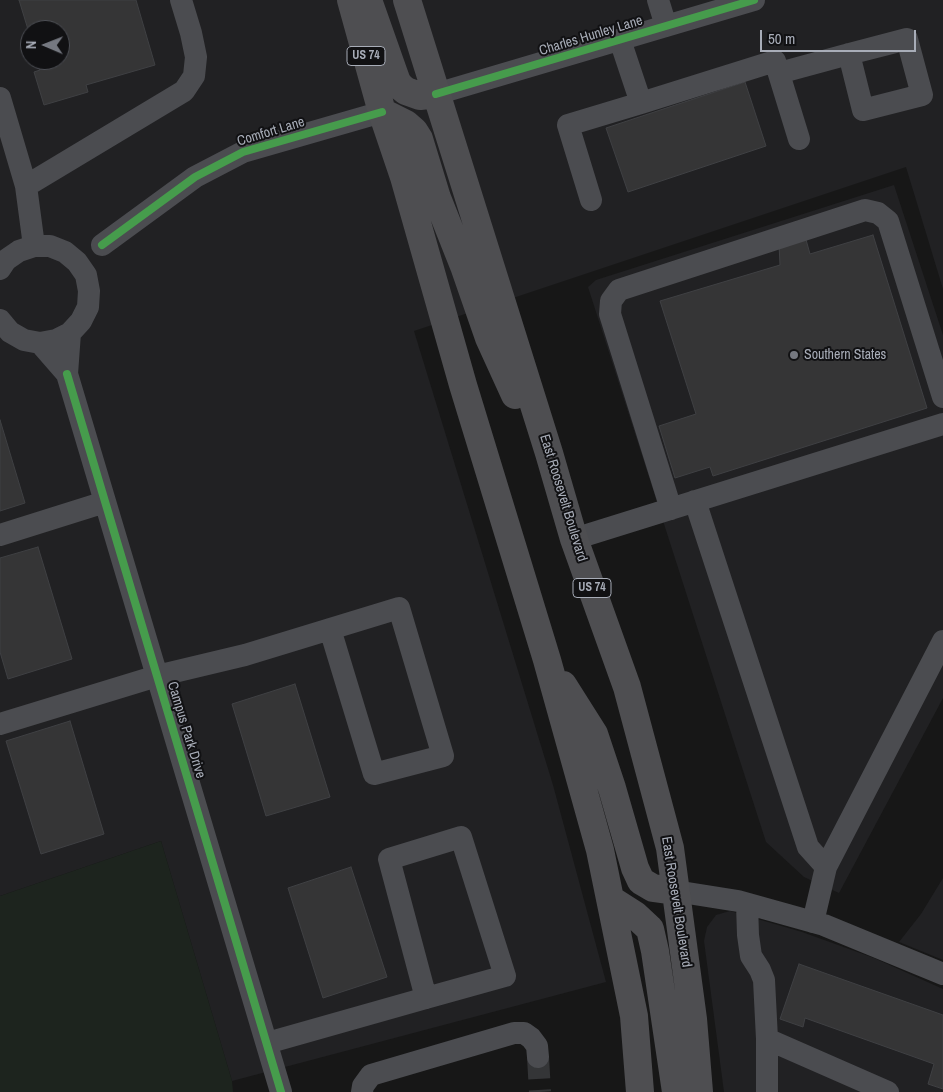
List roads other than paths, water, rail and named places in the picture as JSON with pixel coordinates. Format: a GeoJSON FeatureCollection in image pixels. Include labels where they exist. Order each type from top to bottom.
{"type":"FeatureCollection","features":[{"type":"Feature","properties":{"kind":"highway","name":"US 74"},"geometry":{"type":"LineString","coordinates":[[350,0],[382,112],[404,177],[463,385],[547,660],[600,850],[634,1016],[640,1092]]}},
{"type":"Feature","properties":{"kind":"highway"},"geometry":{"type":"LineString","coordinates":[[368,0],[397,82],[406,91],[420,96],[436,94]]}},
{"type":"Feature","properties":{"kind":"highway","name":"East Roosevelt Boulevard"},"geometry":{"type":"LineString","coordinates":[[407,0],[549,453],[574,539],[627,686],[670,848],[693,1019],[692,1092]]}},
{"type":"Feature","properties":{"kind":"highway"},"geometry":{"type":"LineString","coordinates":[[382,112],[406,124],[414,130],[419,139],[438,198],[489,338],[515,396],[549,453]]}},
{"type":"Feature","properties":{"kind":"highway"},"geometry":{"type":"LineString","coordinates":[[547,660],[594,734],[635,868],[641,881],[653,888],[675,891]]}},
{"type":"Feature","properties":{"kind":"highway"},"geometry":{"type":"LineString","coordinates":[[610,899],[635,915],[650,929],[692,1092]]}},
{"type":"Feature","properties":{"kind":"street"},"geometry":{"type":"LineString","coordinates":[[26,186],[184,91],[194,76],[196,57],[180,0]]}},
{"type":"Feature","properties":{"kind":"street"},"geometry":{"type":"LineString","coordinates":[[658,0],[666,26]]}},
{"type":"Feature","properties":{"kind":"street","name":"Charles Hunley Lane"},"geometry":{"type":"LineString","coordinates":[[436,94],[666,26],[728,4],[754,0]]}},
{"type":"Feature","properties":{"kind":"street"},"geometry":{"type":"LineString","coordinates":[[620,40],[641,103]]}},
{"type":"Feature","properties":{"kind":"street"},"geometry":{"type":"LineString","coordinates":[[779,73],[849,54]]}},
{"type":"Feature","properties":{"kind":"street"},"geometry":{"type":"LineString","coordinates":[[591,200],[568,125],[775,61],[799,139]]}},
{"type":"Feature","properties":{"kind":"street"},"geometry":{"type":"LineString","coordinates":[[0,98],[26,186],[34,246],[19,251],[6,260],[0,269]]}},
{"type":"Feature","properties":{"kind":"street","name":"Comfort Lane"},"geometry":{"type":"LineString","coordinates":[[86,276],[102,246],[195,177],[243,152],[382,112]]}},
{"type":"Feature","properties":{"kind":"street"},"geometry":{"type":"LineString","coordinates":[[671,509],[610,314],[611,301],[619,290],[865,210],[878,213],[888,221],[943,397]]}},
{"type":"Feature","properties":{"kind":"street","name":"Comfort Lane"},"geometry":{"type":"LineString","coordinates":[[34,246],[50,246],[65,252],[102,246]]}},
{"type":"Feature","properties":{"kind":"street"},"geometry":{"type":"LineString","coordinates":[[0,320],[10,332],[24,340],[40,343],[56,340],[70,333],[81,321],[88,307],[89,291],[86,276],[77,262],[65,252]]}},
{"type":"Feature","properties":{"kind":"street","name":"Campus Park Drive"},"geometry":{"type":"LineString","coordinates":[[70,333],[67,374],[281,1092]]}},
{"type":"Feature","properties":{"kind":"street","name":"Campus Park Drive"},"geometry":{"type":"LineString","coordinates":[[40,343],[67,374]]}},
{"type":"Feature","properties":{"kind":"street"},"geometry":{"type":"LineString","coordinates":[[574,539],[943,424]]}},
{"type":"Feature","properties":{"kind":"street"},"geometry":{"type":"LineString","coordinates":[[695,501],[808,848],[826,867]]}},
{"type":"Feature","properties":{"kind":"street"},"geometry":{"type":"LineString","coordinates":[[0,535],[105,502]]}},
{"type":"Feature","properties":{"kind":"street"},"geometry":{"type":"LineString","coordinates":[[0,724],[157,676],[245,655],[330,629],[399,608],[443,756],[374,774],[330,629]]}},
{"type":"Feature","properties":{"kind":"street"},"geometry":{"type":"LineString","coordinates":[[813,922],[826,867],[943,641]]}},
{"type":"Feature","properties":{"kind":"street"},"geometry":{"type":"LineString","coordinates":[[267,1043],[505,976],[461,838],[390,859],[426,998]]}},
{"type":"Feature","properties":{"kind":"street"},"geometry":{"type":"LineString","coordinates":[[675,891],[738,901],[824,925],[942,973]]}},
{"type":"Feature","properties":{"kind":"street"},"geometry":{"type":"LineString","coordinates":[[747,904],[751,956],[764,980],[767,1092]]}},
{"type":"Feature","properties":{"kind":"street"},"geometry":{"type":"LineString","coordinates":[[362,1092],[363,1086],[372,1075],[514,1033],[524,1033],[531,1038],[537,1046],[538,1057]]}},
{"type":"Feature","properties":{"kind":"street"},"geometry":{"type":"LineString","coordinates":[[767,1039],[888,1092]]}},
{"type":"Feature","properties":{"kind":"tunnel"},"geometry":{"type":"LineString","coordinates":[[538,1057],[540,1092]]}},
{"type":"Feature","properties":{"kind":"place","name":"Southern States"},"geometry":{"type":"Point","coordinates":[794,355]}}]}
